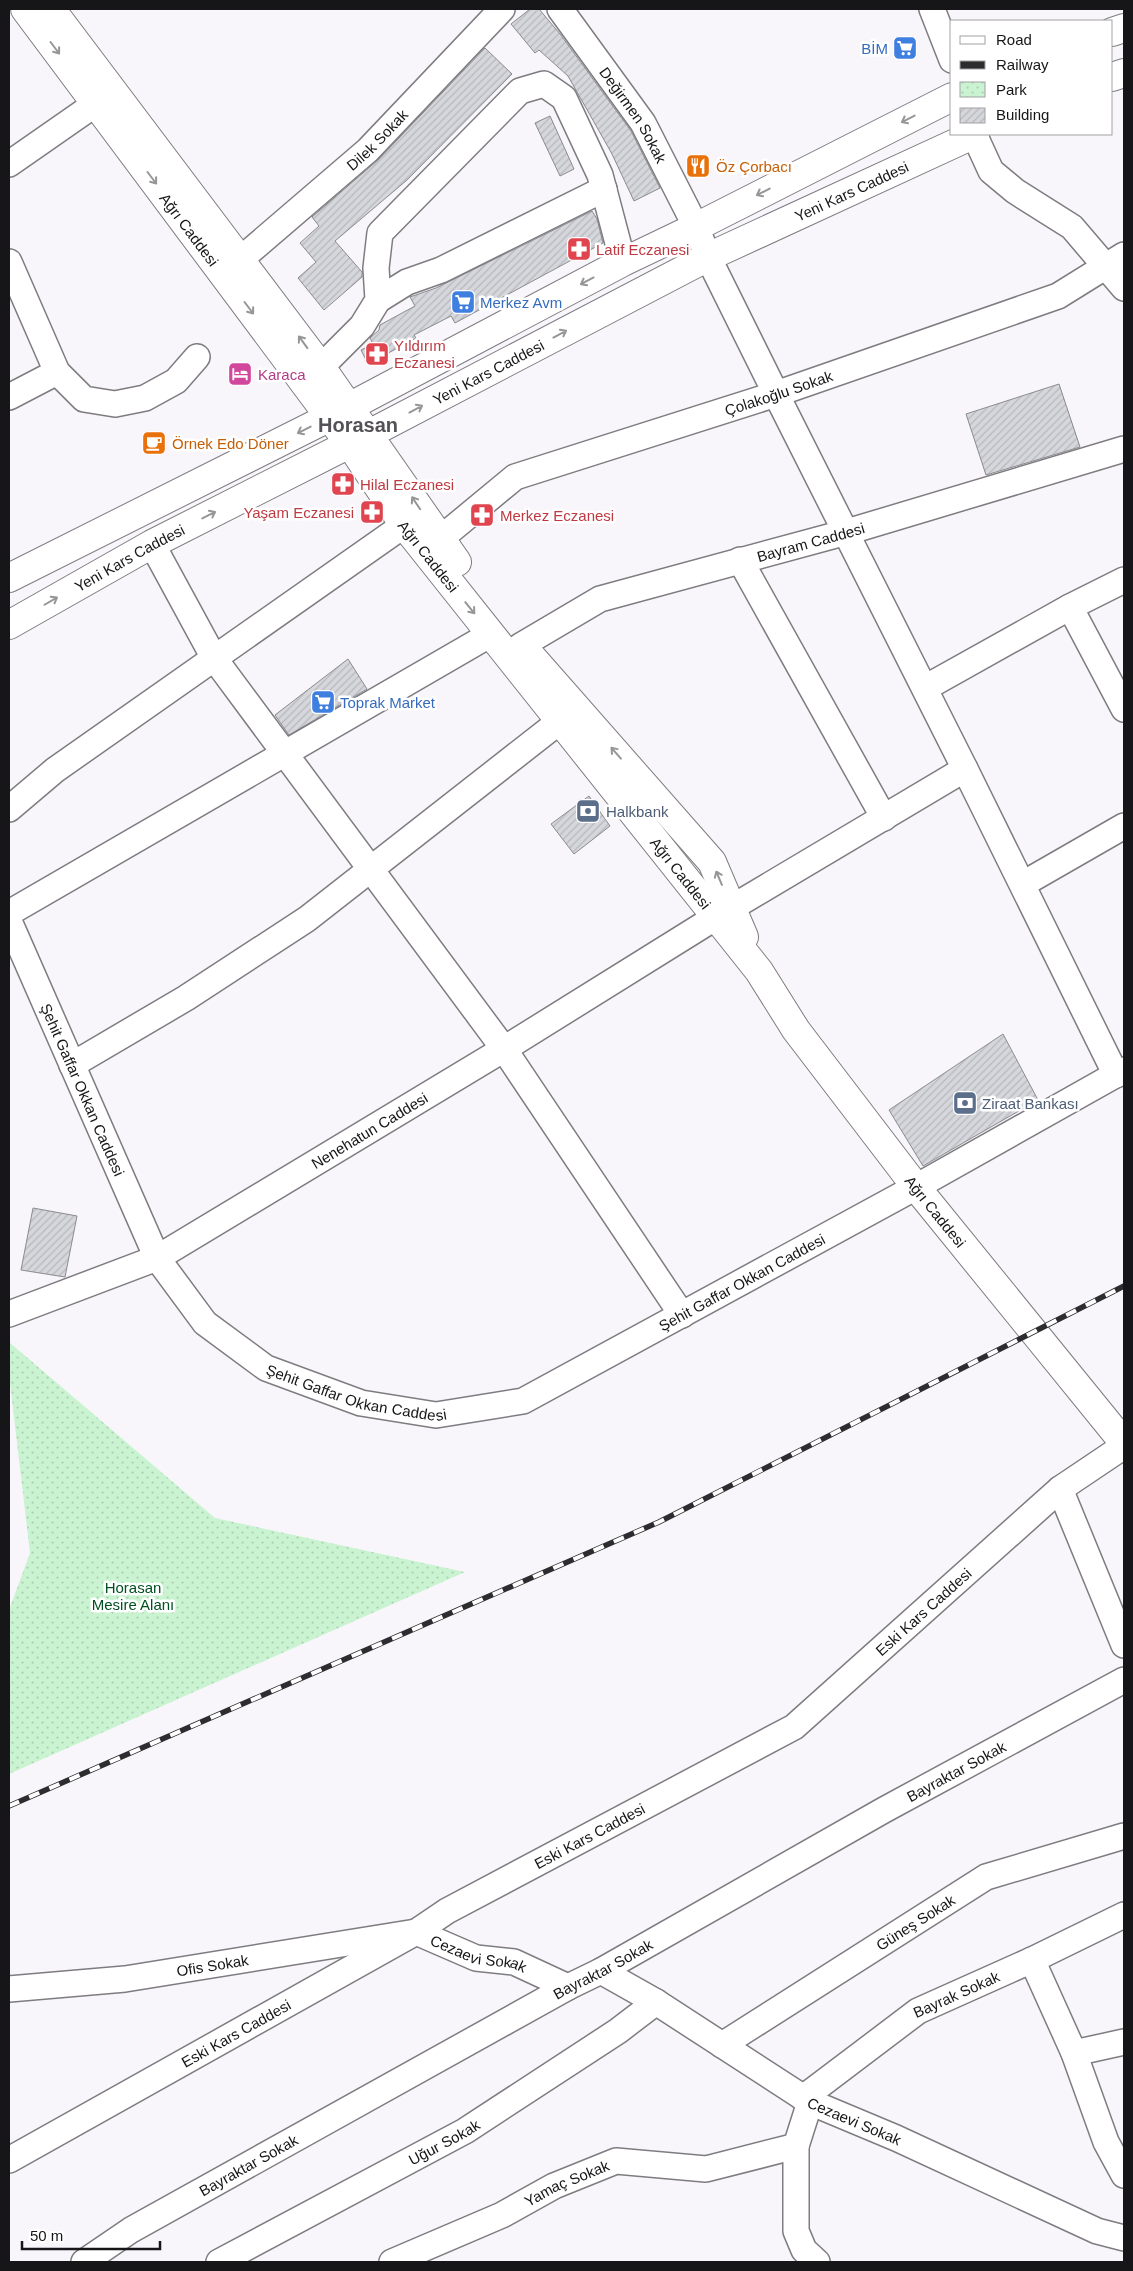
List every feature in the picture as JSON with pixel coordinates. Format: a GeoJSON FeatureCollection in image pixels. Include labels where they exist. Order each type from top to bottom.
{"type":"FeatureCollection","features":[{"type":"Feature","properties":{"kind":"main road","name":"Ağrı Caddesi"},"geometry":{"type":"LineString","coordinates":[[25,9],[105,98],[241,259],[322,367],[340,412]]}},
{"type":"Feature","properties":{"kind":"main road","name":"Ağrı Caddesi"},"geometry":{"type":"LineString","coordinates":[[51,9],[105,98],[359,438],[440,539],[515,650],[560,721],[724,913],[796,1030],[916,1187],[1124,1444]]}},
{"type":"Feature","properties":{"kind":"main road"},"geometry":{"type":"LineString","coordinates":[[9,578],[340,412],[623,262],[950,98]]}},
{"type":"Feature","properties":{"kind":"main road","name":"Yeni Kars Caddesi"},"geometry":{"type":"LineString","coordinates":[[9,625],[152,544],[708,257],[973,135]]}},
{"type":"Feature","properties":{"kind":"main road","name":"Ağrı Caddesi"},"geometry":{"type":"LineString","coordinates":[[359,438],[404,524],[491,634],[515,650],[712,862],[724,913]]}},
{"type":"Feature","properties":{"kind":"street","name":"Dilek Sokak"},"geometry":{"type":"LineString","coordinates":[[241,259],[368,150],[502,9]]}},
{"type":"Feature","properties":{"kind":"street","name":"Değirmen Sokak"},"geometry":{"type":"LineString","coordinates":[[560,9],[643,123],[696,227],[708,257],[776,394],[847,532],[1022,884],[1120,1073]]}},
{"type":"Feature","properties":{"kind":"street"},"geometry":{"type":"LineString","coordinates":[[932,9],[950,55]]}},
{"type":"Feature","properties":{"kind":"street"},"geometry":{"type":"LineString","coordinates":[[378,300],[376,268],[380,233],[520,91],[544,84],[564,98],[604,189],[623,262]]}},
{"type":"Feature","properties":{"kind":"street"},"geometry":{"type":"LineString","coordinates":[[9,164],[105,98]]}},
{"type":"Feature","properties":{"kind":"street"},"geometry":{"type":"LineString","coordinates":[[975,135],[991,171],[1015,191],[1072,227],[1116,261],[1124,288]]}},
{"type":"Feature","properties":{"kind":"street"},"geometry":{"type":"LineString","coordinates":[[322,367],[362,326],[378,300],[407,282],[441,270],[604,189]]}},
{"type":"Feature","properties":{"kind":"street","name":"Çolakoğlu Sokak"},"geometry":{"type":"LineString","coordinates":[[440,539],[515,477],[776,394],[1058,296],[1116,261]]}},
{"type":"Feature","properties":{"kind":"street"},"geometry":{"type":"LineString","coordinates":[[9,262],[57,372],[84,400],[115,404],[145,398],[176,381],[196,357]]}},
{"type":"Feature","properties":{"kind":"street"},"geometry":{"type":"LineString","coordinates":[[9,397],[57,372]]}},
{"type":"Feature","properties":{"kind":"street","name":"Bayram Caddesi"},"geometry":{"type":"LineString","coordinates":[[515,650],[600,600],[847,532],[1124,449]]}},
{"type":"Feature","properties":{"kind":"street"},"geometry":{"type":"LineString","coordinates":[[9,808],[55,770],[404,524]]}},
{"type":"Feature","properties":{"kind":"street"},"geometry":{"type":"LineString","coordinates":[[152,544],[214,658],[504,1049],[682,1315]]}},
{"type":"Feature","properties":{"kind":"street"},"geometry":{"type":"LineString","coordinates":[[740,560],[884,818]]}},
{"type":"Feature","properties":{"kind":"street"},"geometry":{"type":"LineString","coordinates":[[925,688],[1070,607],[1124,580]]}},
{"type":"Feature","properties":{"kind":"street"},"geometry":{"type":"LineString","coordinates":[[1070,607],[1124,709]]}},
{"type":"Feature","properties":{"kind":"street"},"geometry":{"type":"LineString","coordinates":[[9,913],[491,634]]}},
{"type":"Feature","properties":{"kind":"street"},"geometry":{"type":"LineString","coordinates":[[72,1065],[186,998],[307,919],[560,721]]}},
{"type":"Feature","properties":{"kind":"street","name":"Nenehatun Caddesi"},"geometry":{"type":"LineString","coordinates":[[9,1314],[157,1258],[965,768]]}},
{"type":"Feature","properties":{"kind":"street"},"geometry":{"type":"LineString","coordinates":[[1022,884],[1124,826]]}},
{"type":"Feature","properties":{"kind":"street","name":"Şehit Gaffar Okkan Caddesi"},"geometry":{"type":"LineString","coordinates":[[9,922],[157,1258],[205,1323],[266,1368],[361,1403],[436,1415],[523,1401],[916,1187],[1120,1073]]}},
{"type":"Feature","properties":{"kind":"street","name":"Eski Kars Caddesi"},"geometry":{"type":"LineString","coordinates":[[9,2160],[416,1932],[447,1911],[794,1727],[1060,1489],[1124,1444]]}},
{"type":"Feature","properties":{"kind":"street"},"geometry":{"type":"LineString","coordinates":[[1060,1489],[1124,1645]]}},
{"type":"Feature","properties":{"kind":"street","name":"Bayraktar Sokak"},"geometry":{"type":"LineString","coordinates":[[84,2262],[130,2230],[568,1987],[601,1971],[884,1810],[1124,1680]]}},
{"type":"Feature","properties":{"kind":"street","name":"Güneş Sokak"},"geometry":{"type":"LineString","coordinates":[[722,2045],[986,1877],[1124,1836]]}},
{"type":"Feature","properties":{"kind":"street","name":"Bayrak Sokak"},"geometry":{"type":"LineString","coordinates":[[806,2100],[918,2011],[1032,1960],[1124,1915]]}},
{"type":"Feature","properties":{"kind":"street","name":"Cezaevi Sokak"},"geometry":{"type":"LineString","coordinates":[[416,1932],[476,1958],[514,1962],[568,1987]]}},
{"type":"Feature","properties":{"kind":"street","name":"Ofis Sokak"},"geometry":{"type":"LineString","coordinates":[[9,1989],[125,1979],[416,1932]]}},
{"type":"Feature","properties":{"kind":"street"},"geometry":{"type":"LineString","coordinates":[[1032,1960],[1074,2053],[1106,2142],[1124,2175]]}},
{"type":"Feature","properties":{"kind":"street","name":"Cezaevi Sokak"},"geometry":{"type":"LineString","coordinates":[[601,1971],[656,2002],[806,2100],[896,2138],[1097,2231],[1124,2238]]}},
{"type":"Feature","properties":{"kind":"street","name":"Uğur Sokak"},"geometry":{"type":"LineString","coordinates":[[219,2262],[465,2131],[618,2031],[656,2002]]}},
{"type":"Feature","properties":{"kind":"street"},"geometry":{"type":"LineString","coordinates":[[1074,2053],[1124,2042]]}},
{"type":"Feature","properties":{"kind":"street"},"geometry":{"type":"LineString","coordinates":[[806,2100],[796,2146],[796,2231],[804,2250],[816,2262]]}},
{"type":"Feature","properties":{"kind":"street","name":"Yamaç Sokak"},"geometry":{"type":"LineString","coordinates":[[392,2262],[502,2215],[554,2186],[616,2161],[706,2169],[796,2146]]}},
{"type":"Feature","properties":{"kind":"green space","name":"Horasan Mesire Alanı"},"geometry":{"type":"Polygon","coordinates":[[[9,1342],[215,1518],[465,1572],[9,1774],[9,1610],[30,1553],[9,1375],[9,1342]]]}},
{"type":"Feature","properties":{"kind":"building"},"geometry":{"type":"Polygon","coordinates":[[[530,9],[539,9],[560,34],[631,131],[660,188],[634,201],[612,154],[568,76],[539,50],[535,53],[511,24],[530,9]]]}},
{"type":"Feature","properties":{"kind":"building"},"geometry":{"type":"Polygon","coordinates":[[[485,48],[512,74],[407,180],[335,241],[362,272],[362,277],[324,310],[298,278],[316,262],[300,243],[319,226],[312,217],[378,160],[485,48]]]}},
{"type":"Feature","properties":{"kind":"building"},"geometry":{"type":"Polygon","coordinates":[[[550,116],[574,169],[560,176],[535,123],[550,116]]]}},
{"type":"Feature","properties":{"kind":"building"},"geometry":{"type":"Polygon","coordinates":[[[592,211],[597,219],[603,243],[455,323],[451,316],[414,335],[416,338],[368,364],[361,350],[373,344],[370,338],[379,330],[380,325],[415,306],[410,297],[436,288],[592,211]]]}},
{"type":"Feature","properties":{"kind":"building"},"geometry":{"type":"Polygon","coordinates":[[[1059,384],[1080,447],[986,475],[966,414],[1059,384]]]}},
{"type":"Feature","properties":{"kind":"building"},"geometry":{"type":"Polygon","coordinates":[[[348,659],[367,689],[289,735],[275,715],[348,659]]]}},
{"type":"Feature","properties":{"kind":"building"},"geometry":{"type":"Polygon","coordinates":[[[589,796],[610,826],[574,854],[551,824],[589,796]]]}},
{"type":"Feature","properties":{"kind":"building"},"geometry":{"type":"Polygon","coordinates":[[[1003,1034],[1038,1100],[923,1166],[889,1110],[1003,1034]]]}},
{"type":"Feature","properties":{"kind":"building"},"geometry":{"type":"Polygon","coordinates":[[[33,1208],[77,1216],[65,1277],[21,1270],[33,1208]]]}},
{"type":"Feature","properties":{"kind":"railway"},"geometry":{"type":"LineString","coordinates":[[9,1806],[659,1522],[1124,1286]]}},
{"type":"Feature","properties":{"kind":"place","name":"BİM"},"geometry":{"type":"Point","coordinates":[905,48]}},
{"type":"Feature","properties":{"kind":"place","name":"Öz Çorbacı"},"geometry":{"type":"Point","coordinates":[698,166]}},
{"type":"Feature","properties":{"kind":"place","name":"Latif Eczanesi"},"geometry":{"type":"Point","coordinates":[579,249]}},
{"type":"Feature","properties":{"kind":"place","name":"Merkez Avm"},"geometry":{"type":"Point","coordinates":[463,302]}},
{"type":"Feature","properties":{"kind":"place","name":"Yıldırım Eczanesi"},"geometry":{"type":"Point","coordinates":[377,354]}},
{"type":"Feature","properties":{"kind":"place","name":"Karaca"},"geometry":{"type":"Point","coordinates":[240,374]}},
{"type":"Feature","properties":{"kind":"place","name":"Örnek Edo Döner"},"geometry":{"type":"Point","coordinates":[154,443]}},
{"type":"Feature","properties":{"kind":"place","name":"Hilal Eczanesi"},"geometry":{"type":"Point","coordinates":[343,484]}},
{"type":"Feature","properties":{"kind":"place","name":"Yaşam Eczanesi"},"geometry":{"type":"Point","coordinates":[372,512]}},
{"type":"Feature","properties":{"kind":"place","name":"Merkez Eczanesi"},"geometry":{"type":"Point","coordinates":[482,515]}},
{"type":"Feature","properties":{"kind":"place","name":"Toprak Market"},"geometry":{"type":"Point","coordinates":[323,702]}},
{"type":"Feature","properties":{"kind":"place","name":"Halkbank"},"geometry":{"type":"Point","coordinates":[588,811]}},
{"type":"Feature","properties":{"kind":"place","name":"Ziraat Bankası"},"geometry":{"type":"Point","coordinates":[965,1103]}},
{"type":"Feature","properties":{"kind":"district","name":"Horasan"},"geometry":{"type":"Point","coordinates":[358,425]}}]}
